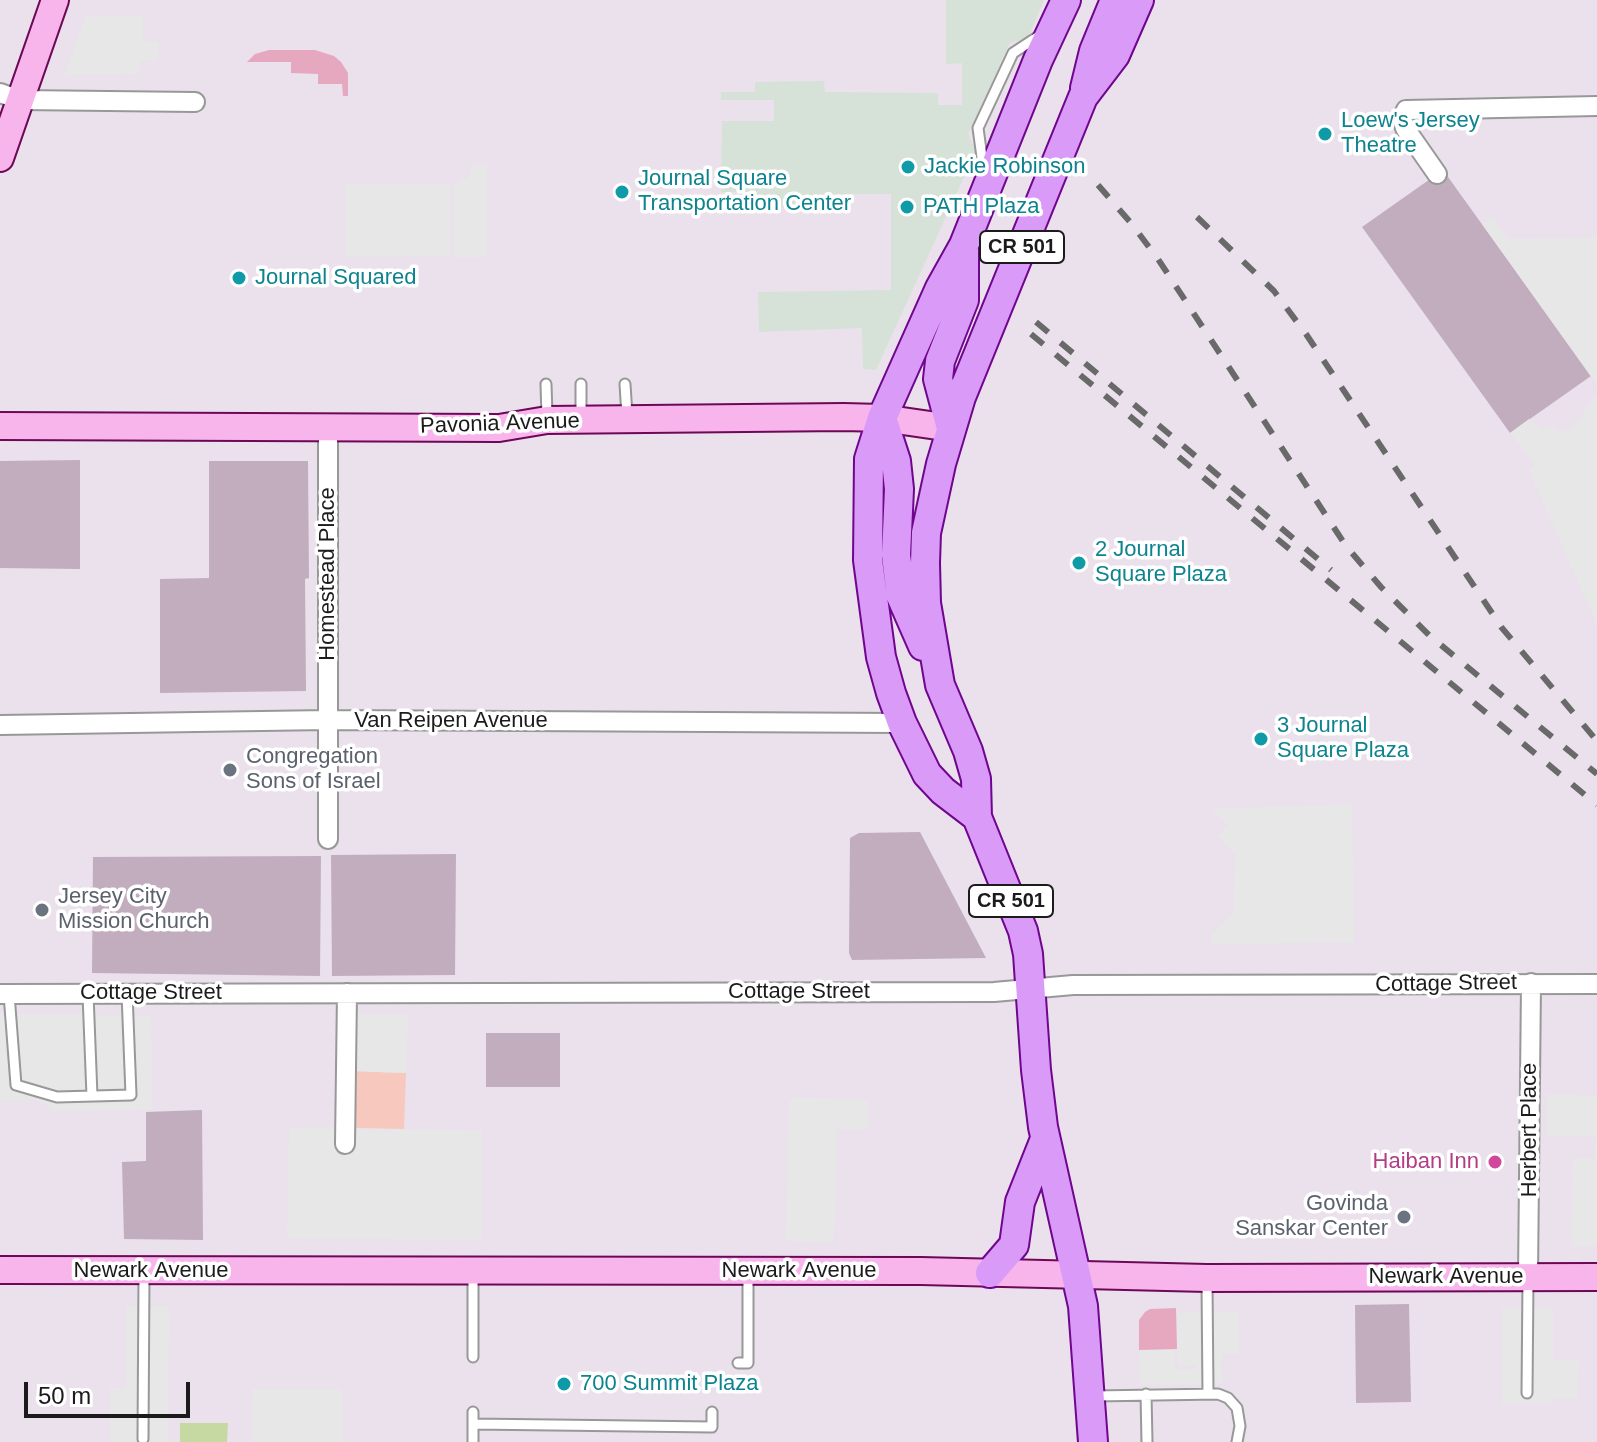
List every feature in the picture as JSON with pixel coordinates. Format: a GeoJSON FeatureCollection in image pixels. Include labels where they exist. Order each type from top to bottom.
{"type":"FeatureCollection","features":[{"type":"Feature","properties":{"kind":"main road"},"geometry":{"type":"LineString","coordinates":[[0,158],[10,97],[55,0]]}},
{"type":"Feature","properties":{"kind":"main road","name":"CR 501"},"geometry":{"type":"LineString","coordinates":[[977,817],[960,806],[927,774],[902,723],[881,657],[868,560],[869,459],[882,418],[940,288],[964,245],[1066,0]]}},
{"type":"Feature","properties":{"kind":"main road"},"geometry":{"type":"LineString","coordinates":[[1083,97],[1094,51],[1115,0]]}},
{"type":"Feature","properties":{"kind":"main road","name":"CR 501"},"geometry":{"type":"LineString","coordinates":[[1093,1442],[1083,1306],[1045,1139],[1036,1070],[1028,954],[1023,931],[977,817],[976,779],[968,751],[940,685],[926,603],[926,533],[941,464],[961,397],[1083,97],[1115,55],[1139,0]]}},
{"type":"Feature","properties":{"kind":"main road"},"geometry":{"type":"LineString","coordinates":[[951,428],[938,379],[940,361],[964,300],[964,245]]}},
{"type":"Feature","properties":{"kind":"main road","name":"Pavonia Avenue"},"geometry":{"type":"LineString","coordinates":[[0,426],[499,428],[547,420],[708,416],[882,418],[951,428]]}},
{"type":"Feature","properties":{"kind":"main road"},"geometry":{"type":"LineString","coordinates":[[882,418],[896,461],[899,489],[896,555],[901,596],[940,685]]}},
{"type":"Feature","properties":{"kind":"main road"},"geometry":{"type":"LineString","coordinates":[[990,1273],[1014,1245],[1020,1202],[1045,1139]]}},
{"type":"Feature","properties":{"kind":"main road","name":"Newark Avenue"},"geometry":{"type":"LineString","coordinates":[[0,1270],[748,1271],[1207,1278],[1597,1277]]}},
{"type":"Feature","properties":{"kind":"street"},"geometry":{"type":"LineString","coordinates":[[10,97],[195,102]]}},
{"type":"Feature","properties":{"kind":"street"},"geometry":{"type":"LineString","coordinates":[[1437,174],[1405,128],[1402,118],[1406,110],[1597,106]]}},
{"type":"Feature","properties":{"kind":"street","name":"Homestead Place"},"geometry":{"type":"LineString","coordinates":[[328,427],[328,839]]}},
{"type":"Feature","properties":{"kind":"street","name":"Van Reipen Avenue"},"geometry":{"type":"LineString","coordinates":[[0,725],[327,720],[902,723]]}},
{"type":"Feature","properties":{"kind":"street","name":"Herbert Place"},"geometry":{"type":"LineString","coordinates":[[1528,1276],[1531,983]]}},
{"type":"Feature","properties":{"kind":"street","name":"Cottage Street"},"geometry":{"type":"LineString","coordinates":[[4,994],[994,992],[1073,985],[1597,984]]}},
{"type":"Feature","properties":{"kind":"street"},"geometry":{"type":"LineString","coordinates":[[345,1144],[347,993]]}},
{"type":"Feature","properties":{"kind":"lane"},"geometry":{"type":"LineString","coordinates":[[546,384],[547,420]]}},
{"type":"Feature","properties":{"kind":"lane"},"geometry":{"type":"LineString","coordinates":[[581,384],[581,420]]}},
{"type":"Feature","properties":{"kind":"lane"},"geometry":{"type":"LineString","coordinates":[[625,384],[627,419]]}},
{"type":"Feature","properties":{"kind":"lane"},"geometry":{"type":"LineString","coordinates":[[4,994],[16,1085],[57,1097],[131,1095],[127,993]]}},
{"type":"Feature","properties":{"kind":"lane"},"geometry":{"type":"LineString","coordinates":[[88,994],[92,1096]]}},
{"type":"Feature","properties":{"kind":"lane"},"geometry":{"type":"LineString","coordinates":[[143,1439],[144,1271]]}},
{"type":"Feature","properties":{"kind":"lane"},"geometry":{"type":"LineString","coordinates":[[473,1271],[473,1357]]}},
{"type":"Feature","properties":{"kind":"lane"},"geometry":{"type":"LineString","coordinates":[[738,1363],[748,1363],[748,1271]]}},
{"type":"Feature","properties":{"kind":"lane"},"geometry":{"type":"LineString","coordinates":[[1527,1393],[1528,1276]]}},
{"type":"Feature","properties":{"kind":"lane"},"geometry":{"type":"LineString","coordinates":[[1207,1278],[1208,1394]]}},
{"type":"Feature","properties":{"kind":"lane"},"geometry":{"type":"LineString","coordinates":[[1146,1394],[1147,1442]]}},
{"type":"Feature","properties":{"kind":"lane"},"geometry":{"type":"LineString","coordinates":[[1090,1396],[1208,1394],[1228,1398],[1237,1408],[1240,1426],[1237,1442]]}},
{"type":"Feature","properties":{"kind":"lane"},"geometry":{"type":"LineString","coordinates":[[473,1412],[473,1442]]}},
{"type":"Feature","properties":{"kind":"lane"},"geometry":{"type":"LineString","coordinates":[[473,1424],[712,1427],[712,1412]]}},
{"type":"Feature","properties":{"kind":"shaded area","name":"PATH Plaza"},"geometry":{"type":"Polygon","coordinates":[[[946,0],[1044,0],[1028,38],[1010,43],[968,134],[976,151],[876,370],[863,369],[862,328],[759,332],[758,292],[891,290],[891,194],[823,194],[823,207],[755,208],[755,192],[721,192],[722,121],[774,121],[774,100],[721,100],[721,92],[755,92],[755,82],[824,81],[825,92],[938,93],[938,105],[962,105],[962,63],[946,64],[946,0]]]}},
{"type":"Feature","properties":{"kind":"shaded area"},"geometry":{"type":"Polygon","coordinates":[[[87,15],[143,16],[143,41],[159,42],[158,60],[139,60],[140,74],[64,75],[87,15]]]}},
{"type":"Feature","properties":{"kind":"shaded area"},"geometry":{"type":"Polygon","coordinates":[[[269,50],[315,50],[334,56],[348,73],[348,96],[343,96],[342,84],[318,84],[318,74],[291,73],[291,62],[247,62],[255,54],[269,50]]]}},
{"type":"Feature","properties":{"kind":"shaded area"},"geometry":{"type":"Polygon","coordinates":[[[474,164],[487,164],[487,257],[454,257],[454,184],[468,178],[474,164]]]}},
{"type":"Feature","properties":{"kind":"shaded area"},"geometry":{"type":"Polygon","coordinates":[[[1443,170],[1591,376],[1510,433],[1362,227],[1443,170]]]}},
{"type":"Feature","properties":{"kind":"shaded area"},"geometry":{"type":"Polygon","coordinates":[[[346,184],[451,184],[451,256],[346,257],[346,184]]]}},
{"type":"Feature","properties":{"kind":"shaded area"},"geometry":{"type":"Polygon","coordinates":[[[1494,218],[1509,239],[1597,238],[1597,385],[1482,224],[1494,218]]]}},
{"type":"Feature","properties":{"kind":"shaded area"},"geometry":{"type":"Polygon","coordinates":[[[1597,393],[1597,624],[1529,470],[1535,465],[1510,433],[1529,419],[1543,429],[1552,427],[1561,432],[1574,427],[1597,393]]]}},
{"type":"Feature","properties":{"kind":"shaded area"},"geometry":{"type":"Polygon","coordinates":[[[80,460],[80,569],[0,568],[0,461],[80,460]]]}},
{"type":"Feature","properties":{"kind":"shaded area"},"geometry":{"type":"Polygon","coordinates":[[[209,461],[308,461],[306,691],[160,693],[160,579],[209,578],[209,461]]]}},
{"type":"Feature","properties":{"kind":"shaded area"},"geometry":{"type":"Polygon","coordinates":[[[1352,804],[1354,942],[1211,944],[1211,935],[1234,912],[1235,854],[1218,836],[1229,826],[1212,809],[1352,804]]]}},
{"type":"Feature","properties":{"kind":"shaded area"},"geometry":{"type":"Polygon","coordinates":[[[920,832],[986,958],[852,960],[849,953],[850,838],[859,833],[920,832]]]}},
{"type":"Feature","properties":{"kind":"shaded area"},"geometry":{"type":"Polygon","coordinates":[[[456,854],[455,975],[332,976],[331,855],[456,854]]]}},
{"type":"Feature","properties":{"kind":"shaded area"},"geometry":{"type":"Polygon","coordinates":[[[321,856],[320,976],[92,973],[93,857],[321,856]]]}},
{"type":"Feature","properties":{"kind":"shaded area"},"geometry":{"type":"Polygon","coordinates":[[[0,1014],[151,1016],[152,1109],[54,1111],[38,1100],[0,1100],[0,1014]]]}},
{"type":"Feature","properties":{"kind":"shaded area"},"geometry":{"type":"Polygon","coordinates":[[[355,1014],[408,1015],[406,1073],[353,1071],[355,1014]]]}},
{"type":"Feature","properties":{"kind":"shaded area"},"geometry":{"type":"Polygon","coordinates":[[[486,1033],[560,1033],[560,1087],[486,1087],[486,1033]]]}},
{"type":"Feature","properties":{"kind":"shaded area"},"geometry":{"type":"Polygon","coordinates":[[[353,1071],[406,1073],[404,1129],[353,1128],[353,1071]]]}},
{"type":"Feature","properties":{"kind":"shaded area"},"geometry":{"type":"Polygon","coordinates":[[[1547,1094],[1597,1096],[1597,1246],[1572,1246],[1573,1159],[1595,1159],[1596,1137],[1547,1136],[1547,1094]]]}},
{"type":"Feature","properties":{"kind":"shaded area"},"geometry":{"type":"Polygon","coordinates":[[[789,1098],[868,1100],[868,1129],[837,1129],[834,1242],[786,1241],[789,1098]]]}},
{"type":"Feature","properties":{"kind":"shaded area"},"geometry":{"type":"Polygon","coordinates":[[[202,1110],[203,1240],[124,1239],[122,1162],[146,1161],[146,1112],[202,1110]]]}},
{"type":"Feature","properties":{"kind":"shaded area"},"geometry":{"type":"Polygon","coordinates":[[[289,1127],[482,1131],[482,1240],[287,1238],[289,1127]]]}},
{"type":"Feature","properties":{"kind":"shaded area"},"geometry":{"type":"Polygon","coordinates":[[[1409,1304],[1411,1402],[1356,1403],[1355,1305],[1409,1304]]]}},
{"type":"Feature","properties":{"kind":"shaded area"},"geometry":{"type":"Polygon","coordinates":[[[126,1307],[169,1307],[168,1442],[110,1442],[110,1388],[126,1388],[126,1307]]]}},
{"type":"Feature","properties":{"kind":"shaded area"},"geometry":{"type":"Polygon","coordinates":[[[1176,1308],[1177,1349],[1139,1350],[1139,1320],[1145,1312],[1176,1308]]]}},
{"type":"Feature","properties":{"kind":"shaded area"},"geometry":{"type":"Polygon","coordinates":[[[1502,1308],[1553,1309],[1553,1359],[1579,1360],[1577,1398],[1553,1399],[1553,1403],[1502,1404],[1502,1308]]]}},
{"type":"Feature","properties":{"kind":"shaded area"},"geometry":{"type":"Polygon","coordinates":[[[1238,1311],[1239,1353],[1221,1354],[1222,1384],[1140,1385],[1139,1350],[1174,1350],[1175,1369],[1195,1369],[1195,1365],[1178,1365],[1177,1313],[1238,1311]]]}},
{"type":"Feature","properties":{"kind":"shaded area"},"geometry":{"type":"Polygon","coordinates":[[[253,1389],[342,1389],[343,1442],[252,1442],[253,1389]]]}},
{"type":"Feature","properties":{"kind":"shaded area"},"geometry":{"type":"Polygon","coordinates":[[[180,1423],[228,1423],[227,1442],[180,1442],[180,1423]]]}},
{"type":"Feature","properties":{"kind":"railway"},"geometry":{"type":"LineString","coordinates":[[1098,185],[1158,259],[1346,546],[1430,636],[1597,774]]}},
{"type":"Feature","properties":{"kind":"railway"},"geometry":{"type":"LineString","coordinates":[[1197,217],[1274,291],[1306,334],[1502,628],[1597,741]]}},
{"type":"Feature","properties":{"kind":"railway"},"geometry":{"type":"LineString","coordinates":[[1036,322],[1331,570]]}},
{"type":"Feature","properties":{"kind":"railway"},"geometry":{"type":"LineString","coordinates":[[1031,334],[1597,805]]}},
{"type":"Feature","properties":{"kind":"place","name":"Loew's Jersey Theatre"},"geometry":{"type":"Point","coordinates":[1325,134]}},
{"type":"Feature","properties":{"kind":"place","name":"Jackie Robinson"},"geometry":{"type":"Point","coordinates":[908,167]}},
{"type":"Feature","properties":{"kind":"place","name":"Journal Square Transportation Center"},"geometry":{"type":"Point","coordinates":[622,192]}},
{"type":"Feature","properties":{"kind":"place","name":"PATH Plaza"},"geometry":{"type":"Point","coordinates":[907,207]}},
{"type":"Feature","properties":{"kind":"place","name":"Journal Squared"},"geometry":{"type":"Point","coordinates":[239,278]}},
{"type":"Feature","properties":{"kind":"place","name":"2 Journal Square Plaza"},"geometry":{"type":"Point","coordinates":[1079,563]}},
{"type":"Feature","properties":{"kind":"place","name":"3 Journal Square Plaza"},"geometry":{"type":"Point","coordinates":[1261,739]}},
{"type":"Feature","properties":{"kind":"place","name":"Congregation Sons of Israel"},"geometry":{"type":"Point","coordinates":[230,770]}},
{"type":"Feature","properties":{"kind":"place","name":"Jersey City Mission Church"},"geometry":{"type":"Point","coordinates":[42,910]}},
{"type":"Feature","properties":{"kind":"place","name":"Haiban Inn"},"geometry":{"type":"Point","coordinates":[1495,1162]}},
{"type":"Feature","properties":{"kind":"place","name":"Govinda Sanskar Center"},"geometry":{"type":"Point","coordinates":[1404,1217]}},
{"type":"Feature","properties":{"kind":"place","name":"700 Summit Plaza"},"geometry":{"type":"Point","coordinates":[564,1384]}}]}
